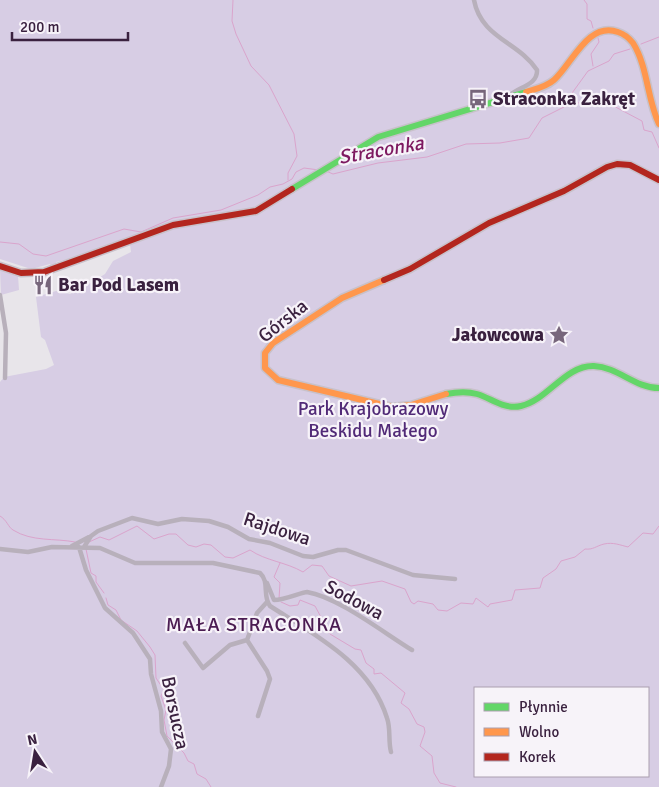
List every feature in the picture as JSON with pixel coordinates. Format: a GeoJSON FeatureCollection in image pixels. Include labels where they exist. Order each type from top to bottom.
{"type":"FeatureCollection","features":[{"type":"Feature","properties":{"kind":"street"},"geometry":{"type":"LineString","coordinates":[[474,0],[487,28],[537,70],[537,75],[532,82],[511,93],[507,98]]}},
{"type":"Feature","properties":{"kind":"street"},"geometry":{"type":"LineString","coordinates":[[0,266],[16,272],[39,273],[173,225],[247,214],[270,204],[363,145],[389,133],[507,98],[552,82],[590,38],[600,31],[613,30],[627,35],[634,45],[650,105],[659,124]]}},
{"type":"Feature","properties":{"kind":"street","name":"Górska"},"geometry":{"type":"LineString","coordinates":[[659,180],[630,164],[617,164],[606,167],[564,191],[489,224],[410,269],[336,302],[270,346],[263,354],[262,362],[268,374],[278,380],[392,407],[468,392],[507,406],[518,407],[534,401],[578,370],[592,366],[609,370],[642,387],[659,388]]}},
{"type":"Feature","properties":{"kind":"street"},"geometry":{"type":"LineString","coordinates":[[0,295],[6,333],[5,378]]}},
{"type":"Feature","properties":{"kind":"street","name":"Rajdowa"},"geometry":{"type":"LineString","coordinates":[[70,547],[90,538],[106,527],[126,519],[139,519],[158,524],[176,520],[200,520],[222,525],[249,539],[270,543],[297,555],[313,557],[338,550],[346,550],[413,575],[455,579]]}},
{"type":"Feature","properties":{"kind":"street","name":"Rajdowa"},"geometry":{"type":"LineString","coordinates":[[82,546],[90,538]]}},
{"type":"Feature","properties":{"kind":"street"},"geometry":{"type":"LineString","coordinates":[[0,549],[28,552],[52,547],[82,546],[105,549],[135,563],[213,563],[256,572],[265,579],[267,602],[358,668],[375,691],[384,709],[390,730],[391,752]]}},
{"type":"Feature","properties":{"kind":"street","name":"Borsucza"},"geometry":{"type":"LineString","coordinates":[[82,546],[86,570],[105,608],[133,633],[150,659],[161,711],[162,732],[171,749],[169,766],[161,787]]}},
{"type":"Feature","properties":{"kind":"street","name":"Sodowa"},"geometry":{"type":"LineString","coordinates":[[265,579],[272,598],[276,600],[284,600],[305,592],[327,599],[412,650]]}},
{"type":"Feature","properties":{"kind":"street"},"geometry":{"type":"LineString","coordinates":[[247,640],[257,612],[267,602]]}},
{"type":"Feature","properties":{"kind":"street"},"geometry":{"type":"LineString","coordinates":[[185,643],[203,668],[230,645],[247,640]]}},
{"type":"Feature","properties":{"kind":"street"},"geometry":{"type":"LineString","coordinates":[[247,640],[270,677],[270,685],[262,700],[258,716]]}},
{"type":"Feature","properties":{"kind":"green space","name":"Park Krajobrazowy Beskidu Małego"},"geometry":{"type":"Polygon","coordinates":[[[0,0],[659,0],[659,787],[0,787],[0,382],[4,377],[46,369],[54,365],[45,340],[41,337],[36,297],[56,291],[70,294],[81,289],[105,274],[113,261],[131,252],[130,244],[56,262],[56,265],[51,266],[50,264],[31,269],[0,259],[0,0]]]}},
{"type":"Feature","properties":{"kind":"green space"},"geometry":{"type":"Polygon","coordinates":[[[0,269],[18,276],[19,290],[1,295],[0,269]]]}},
{"type":"Feature","properties":{"kind":"waterway"},"geometry":{"type":"LineString","coordinates":[[233,0],[232,21],[236,34],[251,66],[269,85],[294,134],[297,156],[288,173],[288,180]]}},
{"type":"Feature","properties":{"kind":"waterway"},"geometry":{"type":"LineString","coordinates":[[584,0],[587,4],[587,19],[591,21],[593,28]]}},
{"type":"Feature","properties":{"kind":"waterway","name":"Straconka"},"geometry":{"type":"LineString","coordinates":[[641,44],[659,37]]}},
{"type":"Feature","properties":{"kind":"waterway"},"geometry":{"type":"LineString","coordinates":[[593,66],[591,54],[599,42],[598,38]]}},
{"type":"Feature","properties":{"kind":"waterway","name":"Straconka"},"geometry":{"type":"LineString","coordinates":[[326,171],[333,174],[378,163],[427,157],[466,144],[500,143],[529,138],[542,118],[564,107],[588,71],[609,61],[614,54],[630,49]]}},
{"type":"Feature","properties":{"kind":"waterway"},"geometry":{"type":"LineString","coordinates":[[564,107],[578,103],[606,102],[642,121],[644,130],[652,132],[659,148]]}},
{"type":"Feature","properties":{"kind":"waterway","name":"Straconka"},"geometry":{"type":"LineString","coordinates":[[0,242],[19,244],[33,254],[46,256],[124,229],[141,232],[173,218],[221,210],[258,195],[270,187],[283,184],[292,179],[296,172],[304,168],[319,170]]}},
{"type":"Feature","properties":{"kind":"waterway"},"geometry":{"type":"LineString","coordinates":[[0,516],[11,529],[20,534],[36,538],[75,542]]}},
{"type":"Feature","properties":{"kind":"waterway"},"geometry":{"type":"LineString","coordinates":[[89,542],[100,537],[109,540],[137,526],[154,539],[169,534],[176,534],[188,545],[196,547],[204,544],[211,545],[225,557],[233,558],[250,550],[303,572],[312,565],[322,566],[329,576],[351,586],[382,581],[405,589],[411,602],[414,604],[418,601],[433,604],[438,610],[447,611],[461,603],[473,604],[476,598],[488,607],[490,604],[512,600],[515,590],[540,588],[543,578],[556,569],[561,561],[575,557],[585,549],[604,544],[628,547],[643,533],[653,534],[659,526]]}},
{"type":"Feature","properties":{"kind":"waterway"},"geometry":{"type":"LineString","coordinates":[[86,549],[91,573],[96,576],[96,582],[104,593]]}},
{"type":"Feature","properties":{"kind":"waterway"},"geometry":{"type":"LineString","coordinates":[[279,599],[280,583],[274,577],[280,563]]}},
{"type":"Feature","properties":{"kind":"waterway"},"geometry":{"type":"LineString","coordinates":[[106,598],[108,605],[116,610],[121,620],[137,631],[155,655],[156,678],[164,690],[161,696],[166,710],[164,720],[167,736],[184,753],[188,761],[194,764],[197,774],[206,779],[211,787]]}},
{"type":"Feature","properties":{"kind":"waterway"},"geometry":{"type":"LineString","coordinates":[[281,602],[290,606],[298,605],[300,600],[315,606],[330,634],[355,649],[361,650],[366,663],[374,669],[374,674],[381,673],[405,693],[401,703],[409,709],[417,724],[424,727],[425,732],[420,746],[432,756],[434,773],[440,783],[456,787]]}},
{"type":"Feature","properties":{"kind":"traffic: fast"},"geometry":{"type":"LineString","coordinates":[[292,189],[378,137],[526,92]]}},
{"type":"Feature","properties":{"kind":"traffic: fast"},"geometry":{"type":"LineString","coordinates":[[446,394],[473,393],[503,405],[521,406],[531,403],[574,371],[594,366],[611,370],[642,385],[659,388]]}},
{"type":"Feature","properties":{"kind":"traffic: slow"},"geometry":{"type":"LineString","coordinates":[[526,92],[544,86],[554,80],[589,38],[607,30],[618,32],[630,39],[638,52],[659,124]]}},
{"type":"Feature","properties":{"kind":"traffic: slow"},"geometry":{"type":"LineString","coordinates":[[384,280],[342,298],[273,343],[265,353],[265,368],[278,380],[392,407],[411,405],[446,394]]}},
{"type":"Feature","properties":{"kind":"traffic: jam"},"geometry":{"type":"LineString","coordinates":[[384,280],[410,269],[489,223],[564,191],[607,167],[617,164],[630,165],[659,180]]}},
{"type":"Feature","properties":{"kind":"traffic: jam"},"geometry":{"type":"LineString","coordinates":[[0,266],[21,273],[44,272],[173,225],[256,211],[292,189]]}},
{"type":"Feature","properties":{"kind":"place","name":"Straconka Zakręt"},"geometry":{"type":"Point","coordinates":[478,99]}},
{"type":"Feature","properties":{"kind":"place","name":"Bar Pod Lasem"},"geometry":{"type":"Point","coordinates":[43,285]}},
{"type":"Feature","properties":{"kind":"place","name":"Jałowcowa"},"geometry":{"type":"Point","coordinates":[559,335]}},
{"type":"Feature","properties":{"kind":"district","name":"MAŁA STRACONKA"},"geometry":{"type":"Point","coordinates":[254,624]}}]}
